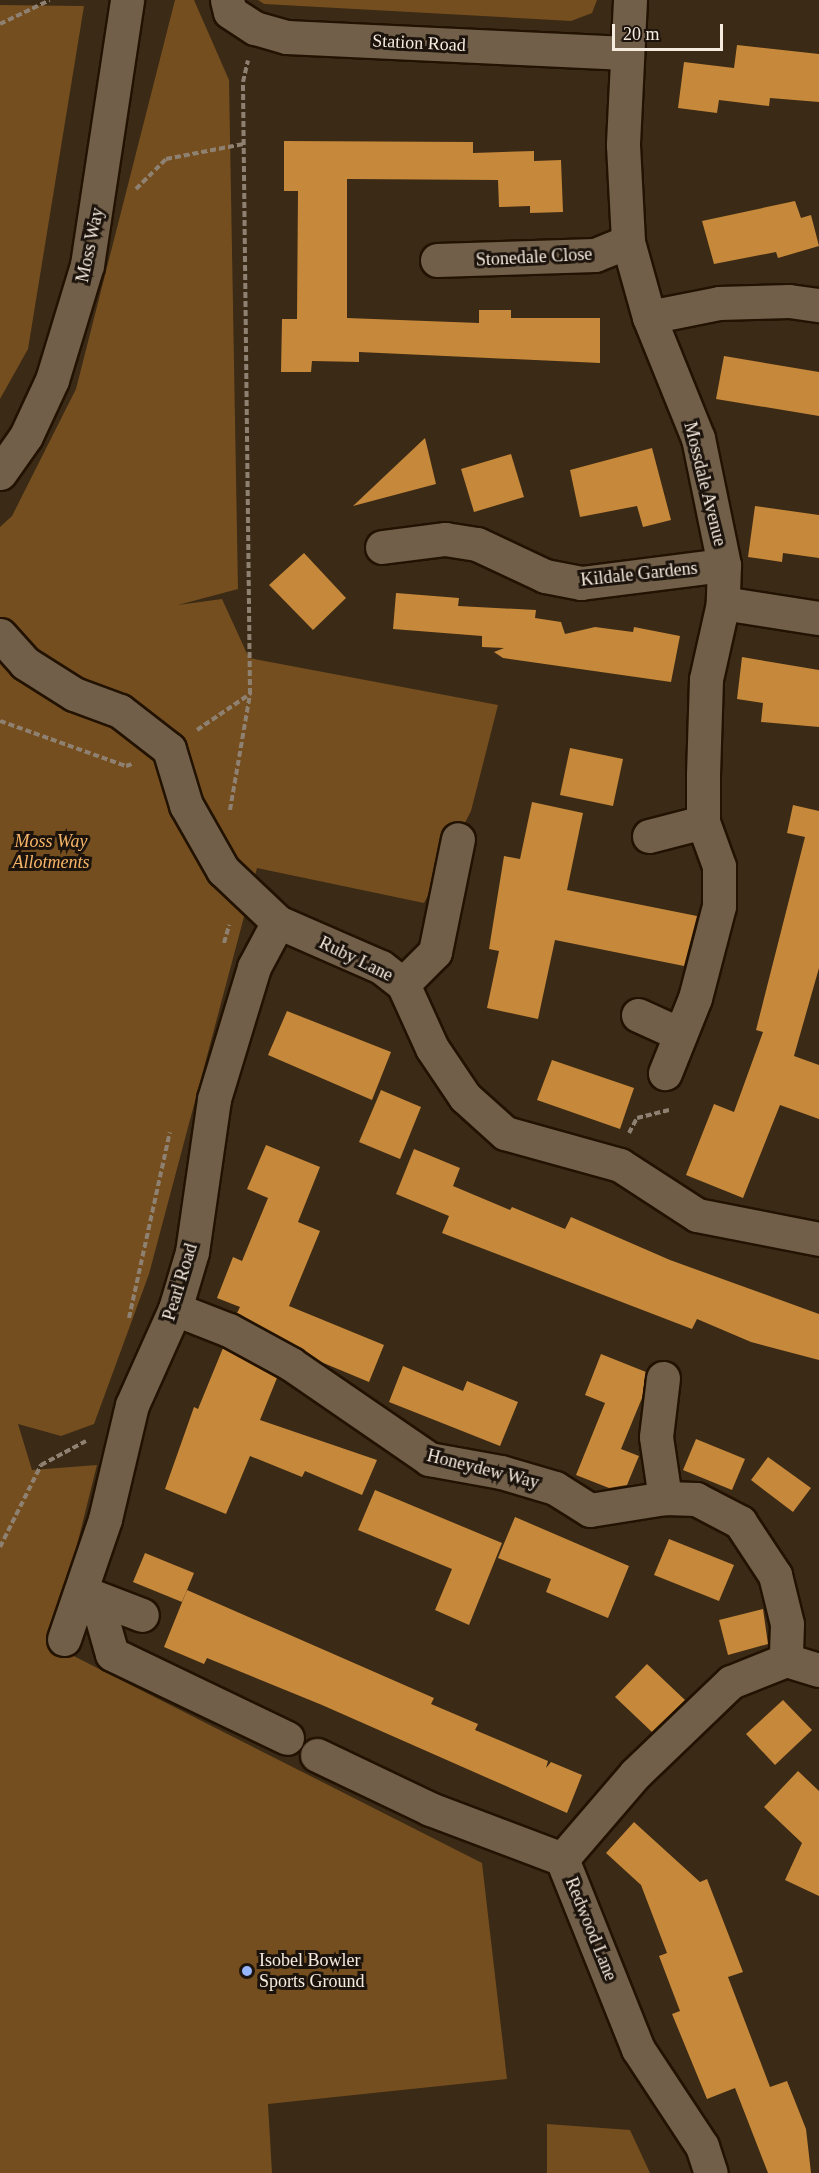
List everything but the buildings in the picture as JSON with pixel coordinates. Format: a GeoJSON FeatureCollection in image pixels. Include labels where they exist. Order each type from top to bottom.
{"type":"FeatureCollection","features":[{"type":"Feature","properties":{"kind":"street","name":"Moss Way"},"geometry":{"type":"LineString","coordinates":[[0,473],[26,436],[52,380],[96,215],[127,0]]}},
{"type":"Feature","properties":{"kind":"street","name":"Station Road"},"geometry":{"type":"LineString","coordinates":[[227,0],[230,12],[255,28],[287,37],[626,53]]}},
{"type":"Feature","properties":{"kind":"street","name":"Mossdale Avenue"},"geometry":{"type":"LineString","coordinates":[[630,0],[623,145],[628,242],[649,317],[698,438],[724,564],[723,603],[706,679],[703,822],[719,866],[718,906],[680,1034],[664,1073]]}},
{"type":"Feature","properties":{"kind":"street","name":"Stonedale Close"},"geometry":{"type":"LineString","coordinates":[[437,261],[595,255],[628,242]]}},
{"type":"Feature","properties":{"kind":"street"},"geometry":{"type":"LineString","coordinates":[[649,317],[719,303],[789,301],[819,306]]}},
{"type":"Feature","properties":{"kind":"street","name":"Kildale Gardens"},"geometry":{"type":"LineString","coordinates":[[382,547],[445,539],[477,544],[545,576],[581,583],[724,564]]}},
{"type":"Feature","properties":{"kind":"street"},"geometry":{"type":"LineString","coordinates":[[723,603],[819,618]]}},
{"type":"Feature","properties":{"kind":"street"},"geometry":{"type":"LineString","coordinates":[[0,635],[25,663],[74,694],[120,711],[169,749]]}},
{"type":"Feature","properties":{"kind":"street","name":"Ruby Lane"},"geometry":{"type":"LineString","coordinates":[[169,749],[186,805],[223,870],[278,922],[381,967],[403,984],[432,1048],[465,1097],[505,1133],[620,1165],[697,1215],[819,1239]]}},
{"type":"Feature","properties":{"kind":"street"},"geometry":{"type":"LineString","coordinates":[[649,836],[703,822]]}},
{"type":"Feature","properties":{"kind":"street"},"geometry":{"type":"LineString","coordinates":[[403,984],[435,952],[458,839]]}},
{"type":"Feature","properties":{"kind":"street","name":"Pearl Road"},"geometry":{"type":"LineString","coordinates":[[64,1639],[89,1594],[125,1451],[132,1405],[175,1309],[192,1252],[214,1099],[254,967],[278,922]]}},
{"type":"Feature","properties":{"kind":"street"},"geometry":{"type":"LineString","coordinates":[[638,1016],[680,1034]]}},
{"type":"Feature","properties":{"kind":"street","name":"Honeydew Way"},"geometry":{"type":"LineString","coordinates":[[175,1309],[230,1330],[291,1364],[429,1459],[501,1472],[555,1488],[590,1509],[665,1498],[696,1499],[740,1522],[775,1575],[787,1624],[786,1660]]}},
{"type":"Feature","properties":{"kind":"street"},"geometry":{"type":"LineString","coordinates":[[663,1378],[656,1437],[665,1498]]}},
{"type":"Feature","properties":{"kind":"street"},"geometry":{"type":"LineString","coordinates":[[89,1594],[142,1615]]}},
{"type":"Feature","properties":{"kind":"street"},"geometry":{"type":"LineString","coordinates":[[89,1594],[112,1654],[287,1738]]}},
{"type":"Feature","properties":{"kind":"street"},"geometry":{"type":"LineString","coordinates":[[786,1660],[819,1670]]}},
{"type":"Feature","properties":{"kind":"street","name":"Redwood Lane"},"geometry":{"type":"LineString","coordinates":[[711,2173],[702,2146],[638,2049],[562,1859],[635,1774],[731,1682],[786,1660]]}},
{"type":"Feature","properties":{"kind":"street"},"geometry":{"type":"LineString","coordinates":[[317,1755],[429,1809],[562,1859]]}},
{"type":"Feature","properties":{"kind":"path"},"geometry":{"type":"LineString","coordinates":[[0,24],[50,0]]}},
{"type":"Feature","properties":{"kind":"path"},"geometry":{"type":"LineString","coordinates":[[96,215],[138,187],[166,159],[244,144]]}},
{"type":"Feature","properties":{"kind":"path"},"geometry":{"type":"LineString","coordinates":[[0,721],[126,766],[169,749],[250,694]]}},
{"type":"Feature","properties":{"kind":"path"},"geometry":{"type":"LineString","coordinates":[[620,1165],[637,1118],[673,1109],[680,1090],[664,1073]]}},
{"type":"Feature","properties":{"kind":"green space","name":"Moss Way Allotments"},"geometry":{"type":"Polygon","coordinates":[[[175,0],[194,0],[229,80],[238,589],[178,605],[222,599],[249,658],[498,705],[471,811],[424,903],[257,868],[149,1274],[94,1424],[61,1436],[18,1424],[32,1470],[97,1465],[52,1645],[482,1863],[507,2079],[268,2104],[272,2173],[0,2173],[0,527],[12,516],[76,389],[175,0]]]}},
{"type":"Feature","properties":{"kind":"green space"},"geometry":{"type":"Polygon","coordinates":[[[258,0],[597,0],[592,13],[571,21],[264,4],[258,0]]]}},
{"type":"Feature","properties":{"kind":"green space"},"geometry":{"type":"Polygon","coordinates":[[[0,5],[84,6],[28,349],[0,399],[0,5]]]}},
{"type":"Feature","properties":{"kind":"green space"},"geometry":{"type":"Polygon","coordinates":[[[547,2124],[630,2130],[650,2173],[547,2173],[547,2124]]]}},
{"type":"Feature","properties":{"kind":"place","name":"Isobel Bowler Sports Ground"},"geometry":{"type":"Point","coordinates":[247,1971]}}]}
